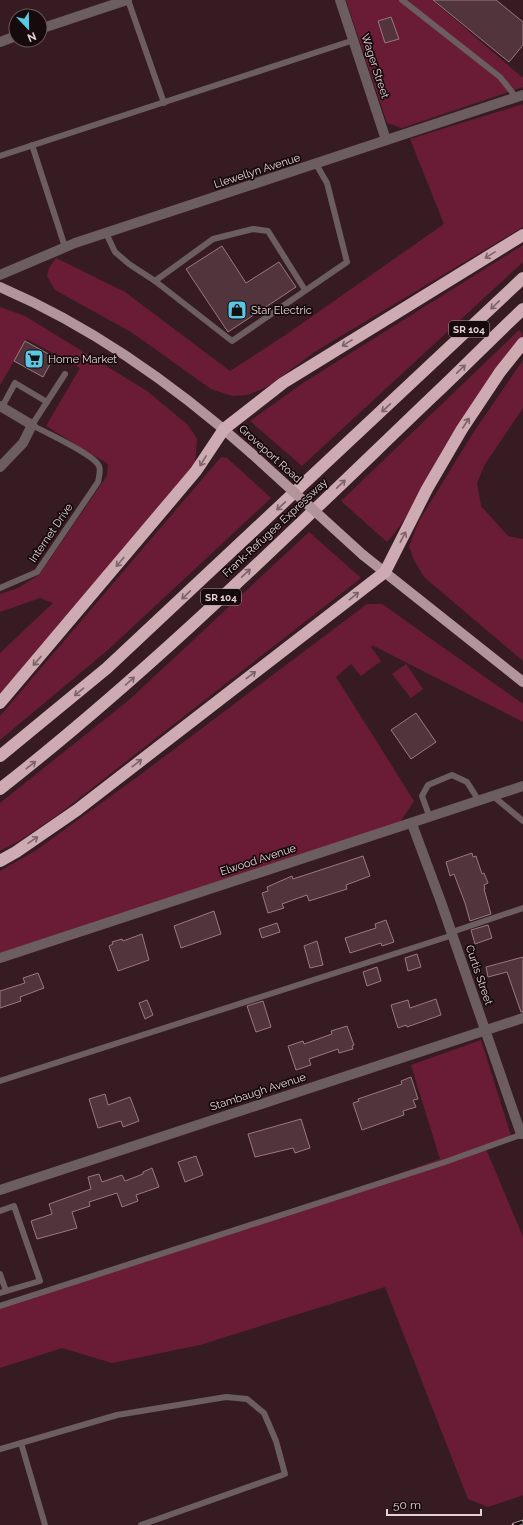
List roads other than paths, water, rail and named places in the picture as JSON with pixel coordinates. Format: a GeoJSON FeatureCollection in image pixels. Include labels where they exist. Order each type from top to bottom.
{"type":"FeatureCollection","features":[{"type":"Feature","properties":{"kind":"highway"},"geometry":{"type":"LineString","coordinates":[[0,703],[196,471],[224,429],[283,382],[523,235]]}},
{"type":"Feature","properties":{"kind":"highway","name":"Frank-Refugee Expressway"},"geometry":{"type":"LineString","coordinates":[[0,756],[107,668],[523,278]]}},
{"type":"Feature","properties":{"kind":"highway","name":"Frank-Refugee Expressway"},"geometry":{"type":"LineString","coordinates":[[0,789],[72,731],[131,680],[384,444],[523,309]]}},
{"type":"Feature","properties":{"kind":"highway"},"geometry":{"type":"LineString","coordinates":[[0,861],[16,852],[77,810],[385,572],[427,489],[462,429],[500,372],[523,343]]}},
{"type":"Feature","properties":{"kind":"main road","name":"Groveport Road"},"geometry":{"type":"LineString","coordinates":[[0,287],[76,323],[128,357],[224,429],[363,555],[523,682]]}},
{"type":"Feature","properties":{"kind":"street"},"geometry":{"type":"LineString","coordinates":[[48,25],[128,0]]}},
{"type":"Feature","properties":{"kind":"street","name":"Wager Street"},"geometry":{"type":"LineString","coordinates":[[340,0],[386,140]]}},
{"type":"Feature","properties":{"kind":"street","name":"Llewellyn Avenue"},"geometry":{"type":"LineString","coordinates":[[0,275],[65,247],[519,96]]}},
{"type":"Feature","properties":{"kind":"street"},"geometry":{"type":"LineString","coordinates":[[0,467],[23,443],[32,425],[1,406]]}},
{"type":"Feature","properties":{"kind":"street","name":"Elwood Avenue"},"geometry":{"type":"LineString","coordinates":[[0,958],[412,824],[523,786]]}},
{"type":"Feature","properties":{"kind":"street","name":"Curtis Street"},"geometry":{"type":"LineString","coordinates":[[412,824],[452,933],[522,1136]]}},
{"type":"Feature","properties":{"kind":"street","name":"Stambaugh Avenue"},"geometry":{"type":"LineString","coordinates":[[0,1190],[523,1018]]}},
{"type":"Feature","properties":{"kind":"lane"},"geometry":{"type":"LineString","coordinates":[[128,0],[164,102]]}},
{"type":"Feature","properties":{"kind":"lane"},"geometry":{"type":"LineString","coordinates":[[402,0],[500,77],[519,96]]}},
{"type":"Feature","properties":{"kind":"lane"},"geometry":{"type":"LineString","coordinates":[[0,156],[354,40]]}},
{"type":"Feature","properties":{"kind":"lane"},"geometry":{"type":"LineString","coordinates":[[32,145],[65,247]]}},
{"type":"Feature","properties":{"kind":"lane"},"geometry":{"type":"LineString","coordinates":[[106,233],[115,252],[232,341],[347,262],[327,183],[316,164]]}},
{"type":"Feature","properties":{"kind":"lane"},"geometry":{"type":"LineString","coordinates":[[154,281],[213,239],[253,229],[268,231],[305,290]]}},
{"type":"Feature","properties":{"kind":"lane"},"geometry":{"type":"LineString","coordinates":[[32,425],[65,374]]}},
{"type":"Feature","properties":{"kind":"lane"},"geometry":{"type":"LineString","coordinates":[[1,406],[15,383],[47,402]]}},
{"type":"Feature","properties":{"kind":"lane","name":"Internet Drive"},"geometry":{"type":"LineString","coordinates":[[0,588],[37,572],[98,482],[100,471],[98,465],[90,456],[32,425]]}},
{"type":"Feature","properties":{"kind":"lane"},"geometry":{"type":"LineString","coordinates":[[430,818],[422,796],[428,785],[452,775],[466,782],[479,801]]}},
{"type":"Feature","properties":{"kind":"lane"},"geometry":{"type":"LineString","coordinates":[[493,796],[523,821]]}},
{"type":"Feature","properties":{"kind":"lane"},"geometry":{"type":"LineString","coordinates":[[0,1081],[452,933],[523,908]]}},
{"type":"Feature","properties":{"kind":"lane"},"geometry":{"type":"LineString","coordinates":[[0,1306],[522,1136]]}},
{"type":"Feature","properties":{"kind":"lane"},"geometry":{"type":"LineString","coordinates":[[0,1211],[14,1206],[40,1281],[3,1292],[0,1274]]}},
{"type":"Feature","properties":{"kind":"lane"},"geometry":{"type":"LineString","coordinates":[[0,1449],[117,1415],[226,1397],[248,1399],[264,1413],[276,1441],[285,1474],[141,1525]]}},
{"type":"Feature","properties":{"kind":"lane"},"geometry":{"type":"LineString","coordinates":[[21,1443],[45,1525]]}},
{"type":"Feature","properties":{"kind":"railway"},"geometry":{"type":"LineString","coordinates":[[514,1525],[523,1522]]}},
{"type":"Feature","properties":{"kind":"place","name":"Star Electric"},"geometry":{"type":"Point","coordinates":[237,310]}},
{"type":"Feature","properties":{"kind":"place","name":"Home Market"},"geometry":{"type":"Point","coordinates":[34,359]}}]}
